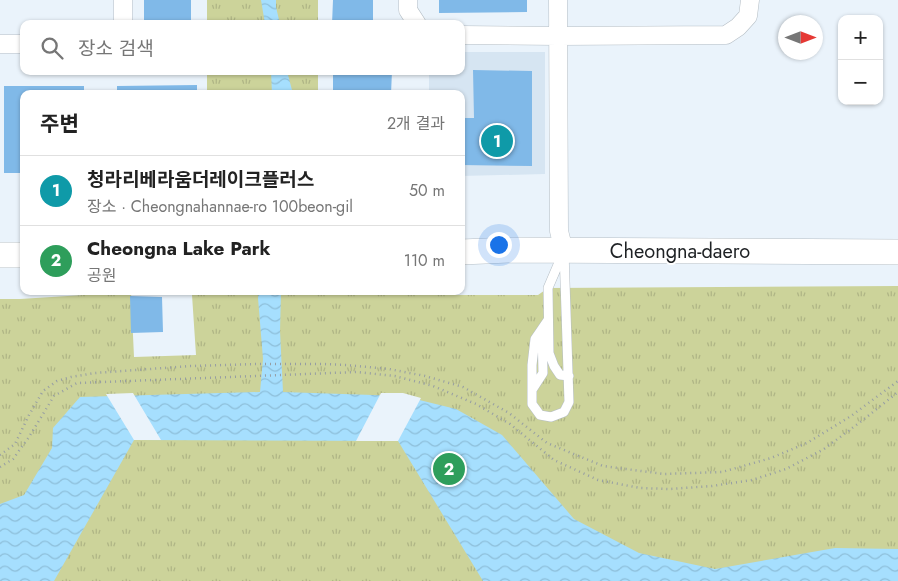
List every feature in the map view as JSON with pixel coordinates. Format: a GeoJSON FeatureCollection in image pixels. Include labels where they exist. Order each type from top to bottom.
{"type":"FeatureCollection","features":[{"type":"Feature","properties":{"kind":"main road","name":"Cheongna-daero"},"geometry":{"type":"LineString","coordinates":[[465,252],[898,252]]}},
{"type":"Feature","properties":{"kind":"main road"},"geometry":{"type":"LineString","coordinates":[[0,255],[20,255]]}},
{"type":"Feature","properties":{"kind":"street"},"geometry":{"type":"LineString","coordinates":[[123,0],[123,20]]}},
{"type":"Feature","properties":{"kind":"street"},"geometry":{"type":"LineString","coordinates":[[408,0],[408,10],[414,20]]}},
{"type":"Feature","properties":{"kind":"street"},"geometry":{"type":"LineString","coordinates":[[558,0],[559,231],[564,251]]}},
{"type":"Feature","properties":{"kind":"street"},"geometry":{"type":"LineString","coordinates":[[465,35],[726,35],[738,27],[748,16],[750,0]]}},
{"type":"Feature","properties":{"kind":"street"},"geometry":{"type":"LineString","coordinates":[[0,44],[20,44]]}},
{"type":"Feature","properties":{"kind":"lane"},"geometry":{"type":"LineString","coordinates":[[564,251],[548,288],[549,353],[560,375],[569,376]]}},
{"type":"Feature","properties":{"kind":"lane"},"geometry":{"type":"LineString","coordinates":[[548,320],[535,339],[532,365],[532,404],[540,415],[551,417],[564,412],[569,402],[564,251]]}},
{"type":"Feature","properties":{"kind":"path"},"geometry":{"type":"LineString","coordinates":[[0,455],[15,444],[43,391],[57,382],[71,377],[95,373],[191,366],[258,364],[346,365],[389,369],[425,376],[463,387],[509,413],[548,443],[603,466],[664,474],[722,472],[771,458],[807,443],[851,416],[898,381]]}},
{"type":"Feature","properties":{"kind":"path"},"geometry":{"type":"LineString","coordinates":[[0,467],[13,459],[54,396],[77,383],[356,372],[395,376],[433,386],[476,404],[510,424],[554,460],[598,480],[640,488],[670,489],[712,486],[752,480],[786,469],[824,449],[898,392]]}},
{"type":"Feature","properties":{"kind":"shaded area"},"geometry":{"type":"Polygon","coordinates":[[[465,52],[545,52],[545,174],[465,176],[465,90],[429,90],[429,75],[465,75],[465,52]]]}},
{"type":"Feature","properties":{"kind":"green space"},"geometry":{"type":"Polygon","coordinates":[[[207,0],[318,0],[318,20],[207,20],[207,0]]]}},
{"type":"Feature","properties":{"kind":"green space"},"geometry":{"type":"Polygon","coordinates":[[[207,75],[318,75],[318,90],[207,90],[207,75]]]}},
{"type":"Feature","properties":{"kind":"green space"},"geometry":{"type":"Polygon","coordinates":[[[898,286],[898,581],[0,581],[0,299],[131,295],[134,357],[196,355],[192,295],[538,295],[548,288],[898,286]]]}},
{"type":"Feature","properties":{"kind":"water"},"geometry":{"type":"Polygon","coordinates":[[[261,0],[276,0],[279,20],[264,20],[261,0]]]}},
{"type":"Feature","properties":{"kind":"water"},"geometry":{"type":"Polygon","coordinates":[[[271,75],[288,75],[292,90],[272,90],[271,75]]]}},
{"type":"Feature","properties":{"kind":"water"},"geometry":{"type":"Polygon","coordinates":[[[258,295],[281,295],[280,331],[283,392],[403,396],[456,409],[502,435],[574,519],[639,553],[715,569],[835,548],[898,549],[898,581],[483,581],[398,441],[134,440],[54,581],[0,581],[0,504],[24,495],[52,448],[53,428],[80,397],[260,392],[263,359],[258,295]]]}},
{"type":"Feature","properties":{"kind":"pier"},"geometry":{"type":"Polygon","coordinates":[[[133,393],[161,440],[134,440],[106,394],[133,393]]]}},
{"type":"Feature","properties":{"kind":"pier"},"geometry":{"type":"Polygon","coordinates":[[[381,393],[403,393],[421,398],[398,441],[356,441],[381,393]]]}},
{"type":"Feature","properties":{"kind":"building"},"geometry":{"type":"Polygon","coordinates":[[[144,0],[191,0],[191,20],[144,20],[144,0]]]}},
{"type":"Feature","properties":{"kind":"building"},"geometry":{"type":"Polygon","coordinates":[[[333,0],[373,0],[373,20],[332,20],[333,0]]]}},
{"type":"Feature","properties":{"kind":"building"},"geometry":{"type":"Polygon","coordinates":[[[439,0],[527,0],[527,12],[439,13],[439,0]]]}},
{"type":"Feature","properties":{"kind":"building"},"geometry":{"type":"Polygon","coordinates":[[[473,70],[532,71],[532,166],[465,165],[465,118],[474,118],[473,70]]]}},
{"type":"Feature","properties":{"kind":"building"},"geometry":{"type":"Polygon","coordinates":[[[333,75],[392,75],[391,90],[333,90],[333,75]]]}},
{"type":"Feature","properties":{"kind":"building"},"geometry":{"type":"Polygon","coordinates":[[[197,85],[197,90],[117,90],[117,86],[197,85]]]}},
{"type":"Feature","properties":{"kind":"building"},"geometry":{"type":"Polygon","coordinates":[[[4,86],[84,86],[84,90],[20,90],[20,173],[4,173],[4,86]]]}},
{"type":"Feature","properties":{"kind":"building"},"geometry":{"type":"Polygon","coordinates":[[[130,296],[162,297],[163,332],[131,333],[130,296]]]}},
{"type":"Feature","properties":{"kind":"place","name":"청라리베라움더레이크플러스"},"geometry":{"type":"Point","coordinates":[497,141]}},
{"type":"Feature","properties":{"kind":"place","name":"Cheongna Lake Park"},"geometry":{"type":"Point","coordinates":[449,469]}}]}
